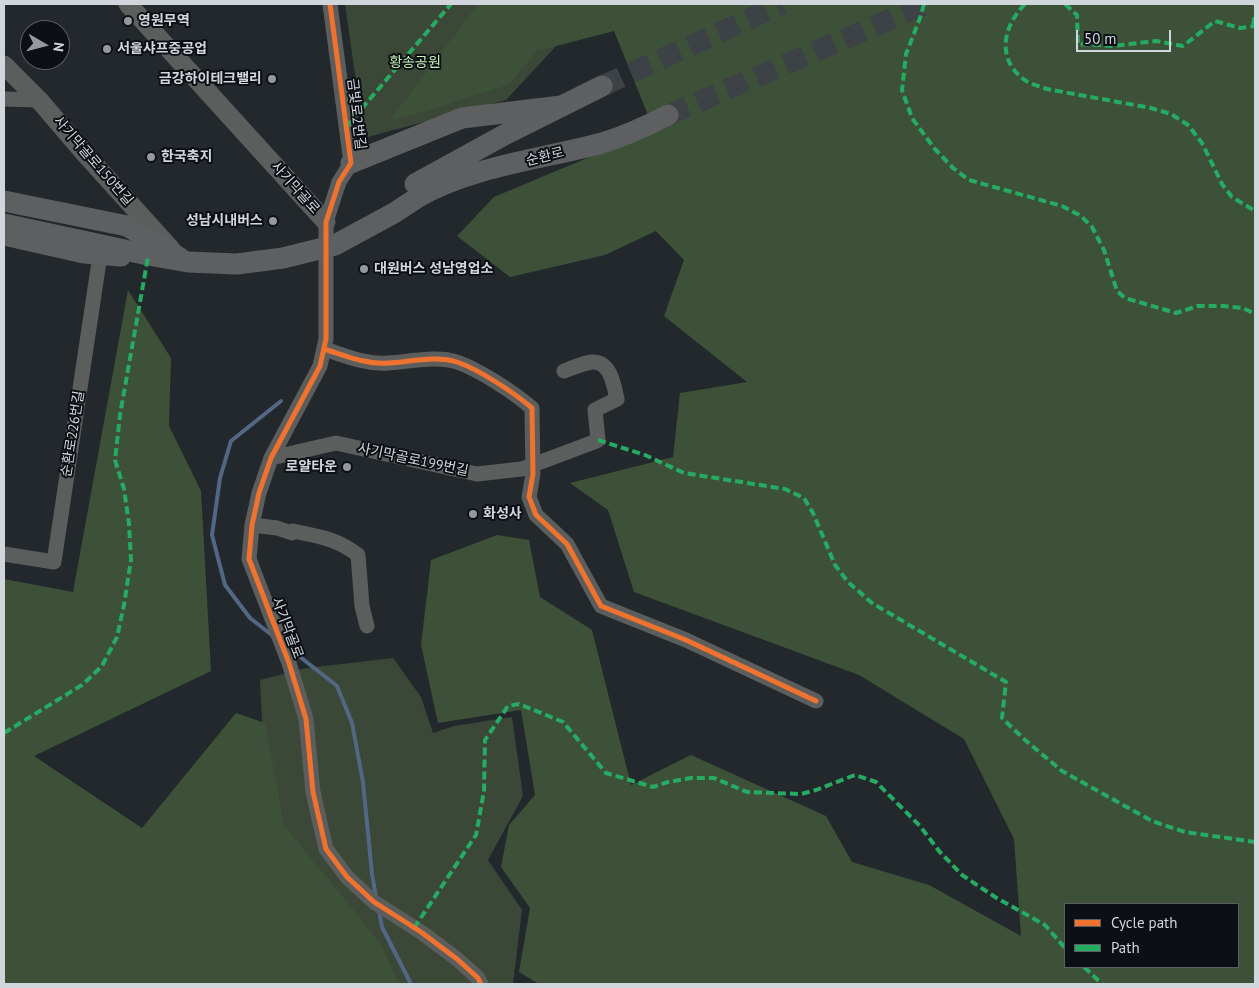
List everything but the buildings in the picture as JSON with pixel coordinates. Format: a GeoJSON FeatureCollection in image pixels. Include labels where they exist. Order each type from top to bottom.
{"type":"FeatureCollection","features":[{"type":"Feature","properties":{"kind":"main road"},"geometry":{"type":"LineString","coordinates":[[4,224],[188,262],[237,264],[283,258],[335,245],[394,213],[417,190],[458,159],[602,86]]}},
{"type":"Feature","properties":{"kind":"main road"},"geometry":{"type":"LineString","coordinates":[[351,163],[462,118],[561,106]]}},
{"type":"Feature","properties":{"kind":"main road","name":"순환로"},"geometry":{"type":"LineString","coordinates":[[417,190],[434,188],[464,177],[622,137],[668,115]]}},
{"type":"Feature","properties":{"kind":"main road"},"geometry":{"type":"LineString","coordinates":[[4,211],[177,248],[204,251],[234,251],[271,248],[326,234],[384,204],[417,190]]}},
{"type":"Feature","properties":{"kind":"main road"},"geometry":{"type":"LineString","coordinates":[[4,201],[127,226],[180,258]]}},
{"type":"Feature","properties":{"kind":"main road"},"geometry":{"type":"LineString","coordinates":[[4,235],[100,255],[180,258]]}},
{"type":"Feature","properties":{"kind":"street","name":"사기막골로"},"geometry":{"type":"LineString","coordinates":[[128,4],[326,222],[326,339],[324,349],[320,366],[271,458],[259,493],[252,525],[249,559],[289,663],[306,718],[313,792],[326,848],[347,877],[380,906],[421,932],[478,978],[481,984]]}},
{"type":"Feature","properties":{"kind":"street","name":"금빛로2번길"},"geometry":{"type":"LineString","coordinates":[[326,222],[339,182],[351,163],[330,4]]}},
{"type":"Feature","properties":{"kind":"street","name":"사기막골로150번길"},"geometry":{"type":"LineString","coordinates":[[4,65],[39,100],[180,258]]}},
{"type":"Feature","properties":{"kind":"street"},"geometry":{"type":"LineString","coordinates":[[4,99],[39,100]]}},
{"type":"Feature","properties":{"kind":"street"},"geometry":{"type":"LineString","coordinates":[[180,258],[244,261],[299,252],[327,244]]}},
{"type":"Feature","properties":{"kind":"street","name":"순환로226번길"},"geometry":{"type":"LineString","coordinates":[[4,554],[54,562],[100,255]]}},
{"type":"Feature","properties":{"kind":"street"},"geometry":{"type":"LineString","coordinates":[[324,349],[369,362],[387,363],[412,360],[456,362],[515,394],[532,408],[533,470],[529,496],[536,515],[567,544],[601,606],[686,640],[816,701]]}},
{"type":"Feature","properties":{"kind":"street","name":"사기막골로199번길"},"geometry":{"type":"LineString","coordinates":[[271,458],[336,443],[477,474],[522,469],[533,470],[598,440],[595,410],[617,399],[610,373],[602,366],[593,362],[564,371]]}},
{"type":"Feature","properties":{"kind":"street"},"geometry":{"type":"LineString","coordinates":[[252,525],[277,528],[292,533],[327,539],[344,544],[358,555],[362,606],[367,626]]}},
{"type":"Feature","properties":{"kind":"green space","name":"황송공원"},"geometry":{"type":"Polygon","coordinates":[[[345,4],[595,4],[506,100],[364,138],[345,4]]]}},
{"type":"Feature","properties":{"kind":"green space"},"geometry":{"type":"Polygon","coordinates":[[[478,4],[1255,4],[1255,984],[539,984],[519,972],[530,908],[501,867],[509,825],[535,795],[521,710],[438,723],[421,645],[431,560],[497,535],[529,540],[540,597],[592,630],[631,785],[691,755],[826,816],[852,862],[929,885],[1021,936],[1014,839],[964,739],[859,675],[634,592],[608,510],[570,483],[673,457],[680,393],[747,382],[664,316],[684,260],[656,231],[605,255],[510,277],[457,236],[494,197],[654,130],[614,31],[537,51],[508,85],[389,121],[478,4]]]}},
{"type":"Feature","properties":{"kind":"green space"},"geometry":{"type":"Polygon","coordinates":[[[128,290],[171,358],[169,426],[201,491],[211,671],[34,756],[142,828],[236,713],[265,723],[284,825],[381,944],[399,984],[4,984],[4,579],[73,592],[128,290]]]}},
{"type":"Feature","properties":{"kind":"green space"},"geometry":{"type":"Polygon","coordinates":[[[393,658],[421,697],[433,733],[454,726],[512,717],[523,796],[488,860],[522,910],[513,984],[344,984],[270,877],[260,680],[307,668],[393,658]]]}},
{"type":"Feature","properties":{"kind":"waterway"},"geometry":{"type":"LineString","coordinates":[[273,636],[250,618],[225,585],[212,535],[220,478],[231,441],[281,401]]}},
{"type":"Feature","properties":{"kind":"waterway"},"geometry":{"type":"LineString","coordinates":[[290,649],[337,686],[352,723],[363,782],[376,897]]}},
{"type":"Feature","properties":{"kind":"waterway"},"geometry":{"type":"LineString","coordinates":[[379,911],[382,927],[411,984]]}},
{"type":"Feature","properties":{"kind":"tunnel"},"geometry":{"type":"LineString","coordinates":[[602,86],[782,4]]}},
{"type":"Feature","properties":{"kind":"tunnel"},"geometry":{"type":"LineString","coordinates":[[668,115],[926,4]]}},
{"type":"Feature","properties":{"kind":"marked path"},"geometry":{"type":"LineString","coordinates":[[346,127],[451,4]]}},
{"type":"Feature","properties":{"kind":"marked path"},"geometry":{"type":"LineString","coordinates":[[924,4],[906,54],[902,90],[912,118],[934,148],[953,168],[969,180],[1062,206],[1081,216],[1092,227],[1104,250],[1117,291],[1125,298],[1176,313],[1198,306],[1223,306],[1243,308],[1255,314]]}},
{"type":"Feature","properties":{"kind":"marked path"},"geometry":{"type":"LineString","coordinates":[[1025,4],[1012,21],[1006,41],[1009,61],[1022,78],[1047,89],[1151,108],[1171,114],[1188,125],[1202,143],[1222,184],[1232,197],[1255,211]]}},
{"type":"Feature","properties":{"kind":"marked path"},"geometry":{"type":"LineString","coordinates":[[1065,4],[1077,15],[1078,44],[1113,46],[1156,41],[1183,46],[1215,21],[1240,28],[1255,26]]}},
{"type":"Feature","properties":{"kind":"marked path"},"geometry":{"type":"LineString","coordinates":[[1253,25],[1255,15]]}},
{"type":"Feature","properties":{"kind":"marked path"},"geometry":{"type":"LineString","coordinates":[[4,733],[82,685],[102,666],[117,637],[131,560],[129,524],[124,489],[115,460],[120,415],[148,257]]}},
{"type":"Feature","properties":{"kind":"marked path"},"geometry":{"type":"LineString","coordinates":[[598,440],[645,455],[684,473],[785,489],[804,498],[813,513],[835,565],[848,582],[872,603],[1006,682],[1002,718],[1062,771],[1152,821],[1185,832],[1255,842]]}},
{"type":"Feature","properties":{"kind":"marked path"},"geometry":{"type":"LineString","coordinates":[[414,928],[476,835],[484,791],[485,740],[508,706],[519,704],[563,722],[606,773],[653,787],[691,778],[714,778],[747,792],[801,794],[855,775],[876,782],[920,826],[939,851],[962,875],[995,897],[1045,925],[1064,947]]}},
{"type":"Feature","properties":{"kind":"marked path"},"geometry":{"type":"LineString","coordinates":[[1085,968],[1102,984]]}},
{"type":"Feature","properties":{"kind":"cycle path"},"geometry":{"type":"LineString","coordinates":[[330,4],[351,163],[339,182],[326,222],[326,339],[320,366],[271,458],[259,493],[252,525],[249,559],[289,663],[306,719],[313,792],[326,849],[347,877],[374,902],[421,932],[457,959],[478,978],[481,984]]}},
{"type":"Feature","properties":{"kind":"cycle path"},"geometry":{"type":"LineString","coordinates":[[324,349],[355,359],[380,363],[431,359],[449,360],[476,370],[516,395],[532,408],[533,474],[529,497],[536,515],[567,544],[601,606],[686,640],[816,701]]}},
{"type":"Feature","properties":{"kind":"place","name":"영원무역"},"geometry":{"type":"Point","coordinates":[128,21]}},
{"type":"Feature","properties":{"kind":"place","name":"서울샤프중공업"},"geometry":{"type":"Point","coordinates":[107,49]}},
{"type":"Feature","properties":{"kind":"place","name":"금강하이테크밸리"},"geometry":{"type":"Point","coordinates":[272,79]}},
{"type":"Feature","properties":{"kind":"place","name":"한국축지"},"geometry":{"type":"Point","coordinates":[151,157]}},
{"type":"Feature","properties":{"kind":"place","name":"성남시내버스"},"geometry":{"type":"Point","coordinates":[273,221]}},
{"type":"Feature","properties":{"kind":"place","name":"대원버스 성남영업소"},"geometry":{"type":"Point","coordinates":[364,269]}},
{"type":"Feature","properties":{"kind":"place","name":"로얄타운"},"geometry":{"type":"Point","coordinates":[347,467]}},
{"type":"Feature","properties":{"kind":"place","name":"화성사"},"geometry":{"type":"Point","coordinates":[473,514]}}]}
